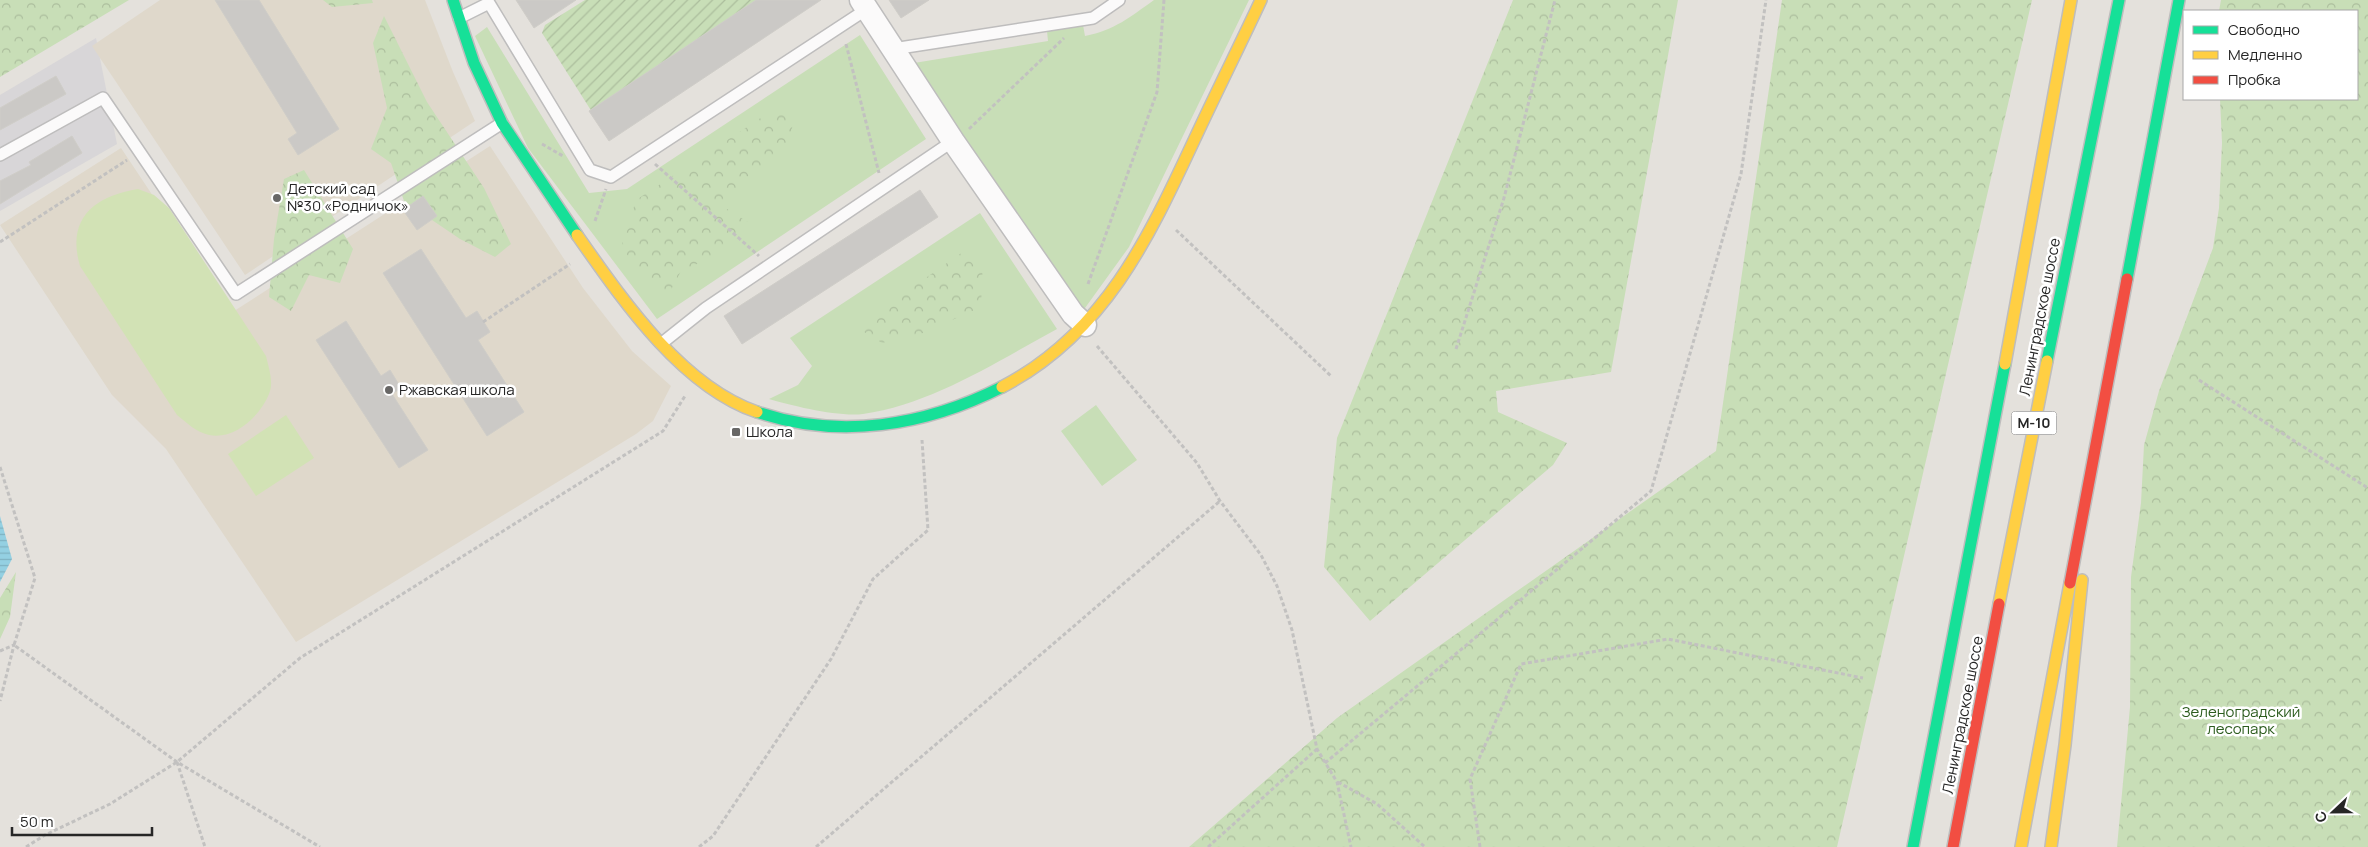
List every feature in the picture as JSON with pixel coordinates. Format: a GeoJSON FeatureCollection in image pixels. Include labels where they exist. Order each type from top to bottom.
{"type":"FeatureCollection","features":[{"type":"Feature","properties":{"kind":"main road"},"geometry":{"type":"LineString","coordinates":[[453,0],[486,91],[502,123],[526,163],[628,305],[662,343],[697,378],[720,395],[750,409],[808,426],[863,428],[920,420],[982,398],[1009,385],[1055,354],[1078,324],[1124,277],[1159,214],[1261,0]]}},
{"type":"Feature","properties":{"kind":"main road","name":"Ленинградское шоссе"},"geometry":{"type":"LineString","coordinates":[[1913,847],[1991,442],[2071,0]]}},
{"type":"Feature","properties":{"kind":"main road","name":"Ленинградское шоссе"},"geometry":{"type":"LineString","coordinates":[[1953,847],[2006,568],[2119,0]]}},
{"type":"Feature","properties":{"kind":"main road"},"geometry":{"type":"LineString","coordinates":[[2021,847],[2179,0]]}},
{"type":"Feature","properties":{"kind":"main road"},"geometry":{"type":"LineString","coordinates":[[2051,847],[2065,745],[2094,460]]}},
{"type":"Feature","properties":{"kind":"street"},"geometry":{"type":"LineString","coordinates":[[864,5],[953,141],[1078,324]]}},
{"type":"Feature","properties":{"kind":"lane"},"geometry":{"type":"LineString","coordinates":[[893,49],[1093,18],[1119,0]]}},
{"type":"Feature","properties":{"kind":"lane"},"geometry":{"type":"LineString","coordinates":[[459,18],[492,2],[590,170],[610,176],[864,5]]}},
{"type":"Feature","properties":{"kind":"lane"},"geometry":{"type":"LineString","coordinates":[[0,155],[103,98],[236,294],[502,123]]}},
{"type":"Feature","properties":{"kind":"lane"},"geometry":{"type":"LineString","coordinates":[[662,343],[706,308],[953,141]]}},
{"type":"Feature","properties":{"kind":"path"},"geometry":{"type":"LineString","coordinates":[[1164,0],[1157,92],[1079,306],[1078,324],[1084,343],[1093,341],[1197,464],[1220,501],[1261,555],[1277,586],[1292,630],[1317,749],[1337,782],[1351,847]]}},
{"type":"Feature","properties":{"kind":"path"},"geometry":{"type":"LineString","coordinates":[[1456,349],[1504,198],[1555,0]]}},
{"type":"Feature","properties":{"kind":"path"},"geometry":{"type":"LineString","coordinates":[[1325,763],[1651,491],[1740,174],[1766,0]]}},
{"type":"Feature","properties":{"kind":"path"},"geometry":{"type":"LineString","coordinates":[[953,141],[1067,36]]}},
{"type":"Feature","properties":{"kind":"path"},"geometry":{"type":"LineString","coordinates":[[846,44],[883,188]]}},
{"type":"Feature","properties":{"kind":"path"},"geometry":{"type":"LineString","coordinates":[[534,140],[590,170]]}},
{"type":"Feature","properties":{"kind":"path"},"geometry":{"type":"LineString","coordinates":[[0,242],[139,152]]}},
{"type":"Feature","properties":{"kind":"path"},"geometry":{"type":"LineString","coordinates":[[644,154],[769,265]]}},
{"type":"Feature","properties":{"kind":"path"},"geometry":{"type":"LineString","coordinates":[[483,322],[568,265],[586,248],[610,176]]}},
{"type":"Feature","properties":{"kind":"path"},"geometry":{"type":"LineString","coordinates":[[1159,214],[1331,376]]}},
{"type":"Feature","properties":{"kind":"path"},"geometry":{"type":"LineString","coordinates":[[26,847],[45,834],[110,804],[176,762],[300,658],[663,432],[697,378]]}},
{"type":"Feature","properties":{"kind":"path"},"geometry":{"type":"LineString","coordinates":[[2199,380],[2368,488]]}},
{"type":"Feature","properties":{"kind":"path"},"geometry":{"type":"LineString","coordinates":[[699,847],[712,836],[831,659],[873,579],[928,530],[920,420]]}},
{"type":"Feature","properties":{"kind":"path"},"geometry":{"type":"LineString","coordinates":[[0,467],[35,578],[14,645],[0,701]]}},
{"type":"Feature","properties":{"kind":"path"},"geometry":{"type":"LineString","coordinates":[[816,847],[1220,501]]}},
{"type":"Feature","properties":{"kind":"path"},"geometry":{"type":"LineString","coordinates":[[1480,847],[1470,780],[1521,664],[1668,639],[1863,678]]}},
{"type":"Feature","properties":{"kind":"path"},"geometry":{"type":"LineString","coordinates":[[14,645],[176,762],[320,847]]}},
{"type":"Feature","properties":{"kind":"path"},"geometry":{"type":"LineString","coordinates":[[0,651],[14,645]]}},
{"type":"Feature","properties":{"kind":"path"},"geometry":{"type":"LineString","coordinates":[[1208,847],[1317,749]]}},
{"type":"Feature","properties":{"kind":"path"},"geometry":{"type":"LineString","coordinates":[[176,762],[205,847]]}},
{"type":"Feature","properties":{"kind":"path"},"geometry":{"type":"LineString","coordinates":[[1337,782],[1377,804],[1425,847]]}},
{"type":"Feature","properties":{"kind":"shaded area","name":"Детский сад №30 «Родничок»"},"geometry":{"type":"Polygon","coordinates":[[[160,0],[425,0],[453,72],[475,121],[245,275],[92,46],[160,0]]]}},
{"type":"Feature","properties":{"kind":"shaded area"},"geometry":{"type":"Polygon","coordinates":[[[96,38],[117,144],[0,211],[0,95],[96,38]]]}},
{"type":"Feature","properties":{"kind":"shaded area","name":"Ржавская школа"},"geometry":{"type":"Polygon","coordinates":[[[490,146],[583,288],[632,351],[671,386],[653,421],[636,434],[296,642],[166,449],[112,395],[0,225],[121,148],[231,313],[490,146]]]}},
{"type":"Feature","properties":{"kind":"green space"},"geometry":{"type":"Polygon","coordinates":[[[0,0],[129,0],[0,77],[0,0]]]}},
{"type":"Feature","properties":{"kind":"green space"},"geometry":{"type":"Polygon","coordinates":[[[323,0],[372,0],[373,3],[332,7],[323,0]]]}},
{"type":"Feature","properties":{"kind":"green space"},"geometry":{"type":"Polygon","coordinates":[[[585,0],[764,0],[592,112],[542,33],[545,25],[585,0]]]}},
{"type":"Feature","properties":{"kind":"green space"},"geometry":{"type":"Polygon","coordinates":[[[1154,0],[1249,0],[1129,247],[1085,308],[1074,306],[914,63],[1048,41],[1047,31],[1083,25],[1085,36],[1122,22],[1154,0]]]}},
{"type":"Feature","properties":{"kind":"green space"},"geometry":{"type":"Polygon","coordinates":[[[1513,0],[1678,0],[1611,372],[1496,391],[1498,412],[1567,443],[1553,465],[1370,621],[1324,567],[1337,438],[1513,0]]]}},
{"type":"Feature","properties":{"kind":"green space"},"geometry":{"type":"Polygon","coordinates":[[[1782,0],[2032,0],[1837,847],[1189,847],[1337,718],[1716,451],[1782,0]]]}},
{"type":"Feature","properties":{"kind":"green space","name":"Зеленоградский лесопарк"},"geometry":{"type":"Polygon","coordinates":[[[2221,0],[2368,0],[2368,847],[2117,847],[2130,707],[2131,577],[2141,503],[2144,445],[2159,391],[2213,248],[2219,208],[2222,143],[2220,100],[2358,100],[2358,10],[2219,10],[2221,0]]]}},
{"type":"Feature","properties":{"kind":"green space"},"geometry":{"type":"Polygon","coordinates":[[[384,16],[427,102],[484,188],[511,244],[495,257],[460,239],[404,201],[391,163],[371,149],[387,108],[373,43],[384,16]]]}},
{"type":"Feature","properties":{"kind":"green space"},"geometry":{"type":"Polygon","coordinates":[[[487,27],[589,193],[627,189],[860,35],[926,139],[657,319],[528,148],[475,36],[487,27]]]}},
{"type":"Feature","properties":{"kind":"green space"},"geometry":{"type":"Polygon","coordinates":[[[795,114],[786,156],[741,180],[724,207],[751,224],[723,250],[680,273],[666,299],[621,248],[636,200],[765,115],[795,114]]]}},
{"type":"Feature","properties":{"kind":"green space"},"geometry":{"type":"Polygon","coordinates":[[[304,170],[353,249],[340,283],[309,275],[291,311],[269,297],[274,239],[284,179],[304,170]]]}},
{"type":"Feature","properties":{"kind":"green space"},"geometry":{"type":"Polygon","coordinates":[[[138,189],[154,195],[169,208],[266,356],[271,380],[269,394],[253,418],[245,425],[228,434],[219,436],[204,434],[177,415],[80,266],[77,235],[87,212],[108,197],[138,189]]]}},
{"type":"Feature","properties":{"kind":"green space"},"geometry":{"type":"Polygon","coordinates":[[[980,213],[1057,329],[963,380],[914,401],[889,409],[863,414],[841,414],[803,408],[769,399],[798,385],[812,366],[790,338],[980,213]]]}},
{"type":"Feature","properties":{"kind":"green space"},"geometry":{"type":"Polygon","coordinates":[[[964,251],[983,258],[981,307],[923,333],[882,343],[856,327],[964,251]]]}},
{"type":"Feature","properties":{"kind":"green space"},"geometry":{"type":"Polygon","coordinates":[[[1096,405],[1137,460],[1102,486],[1061,431],[1096,405]]]}},
{"type":"Feature","properties":{"kind":"green space"},"geometry":{"type":"Polygon","coordinates":[[[286,415],[314,458],[256,496],[228,454],[286,415]]]}},
{"type":"Feature","properties":{"kind":"green space"},"geometry":{"type":"Polygon","coordinates":[[[16,572],[10,617],[0,639],[0,598],[16,572]]]}},
{"type":"Feature","properties":{"kind":"water"},"geometry":{"type":"Polygon","coordinates":[[[0,516],[12,559],[0,582],[0,516]]]}},
{"type":"Feature","properties":{"kind":"building"},"geometry":{"type":"Polygon","coordinates":[[[215,0],[259,0],[339,129],[298,155],[288,139],[297,133],[215,0]]]}},
{"type":"Feature","properties":{"kind":"building"},"geometry":{"type":"Polygon","coordinates":[[[516,0],[576,0],[534,28],[516,0]]]}},
{"type":"Feature","properties":{"kind":"building"},"geometry":{"type":"Polygon","coordinates":[[[756,0],[821,0],[609,141],[589,111],[756,0]]]}},
{"type":"Feature","properties":{"kind":"building"},"geometry":{"type":"Polygon","coordinates":[[[889,0],[929,0],[901,18],[889,0]]]}},
{"type":"Feature","properties":{"kind":"building"},"geometry":{"type":"Polygon","coordinates":[[[56,76],[66,94],[0,130],[0,108],[56,76]]]}},
{"type":"Feature","properties":{"kind":"building"},"geometry":{"type":"Polygon","coordinates":[[[72,136],[82,153],[0,204],[0,181],[31,165],[29,162],[72,136]]]}},
{"type":"Feature","properties":{"kind":"building"},"geometry":{"type":"Polygon","coordinates":[[[920,190],[938,217],[742,344],[724,316],[920,190]]]}},
{"type":"Feature","properties":{"kind":"building"},"geometry":{"type":"Polygon","coordinates":[[[423,196],[437,216],[417,230],[403,210],[423,196]]]}},
{"type":"Feature","properties":{"kind":"building"},"geometry":{"type":"Polygon","coordinates":[[[421,249],[466,318],[477,311],[490,332],[478,340],[524,412],[487,436],[383,273],[421,249]]]}},
{"type":"Feature","properties":{"kind":"building"},"geometry":{"type":"Polygon","coordinates":[[[346,321],[381,376],[390,370],[401,388],[392,394],[428,450],[399,468],[316,340],[346,321]]]}},
{"type":"Feature","properties":{"kind":"traffic: fast"},"geometry":{"type":"LineString","coordinates":[[453,0],[474,63],[502,123],[577,235]]}},
{"type":"Feature","properties":{"kind":"traffic: fast"},"geometry":{"type":"LineString","coordinates":[[2047,361],[2119,0]]}},
{"type":"Feature","properties":{"kind":"traffic: fast"},"geometry":{"type":"LineString","coordinates":[[2127,279],[2179,0]]}},
{"type":"Feature","properties":{"kind":"traffic: fast"},"geometry":{"type":"LineString","coordinates":[[1913,847],[2005,364]]}},
{"type":"Feature","properties":{"kind":"traffic: fast"},"geometry":{"type":"LineString","coordinates":[[757,412],[788,421],[819,425],[850,427],[881,425],[943,411],[1002,387]]}},
{"type":"Feature","properties":{"kind":"traffic: slow"},"geometry":{"type":"LineString","coordinates":[[1002,387],[1038,365],[1070,339],[1097,310],[1121,278],[1161,209],[1261,0]]}},
{"type":"Feature","properties":{"kind":"traffic: slow"},"geometry":{"type":"LineString","coordinates":[[2005,364],[2071,0]]}},
{"type":"Feature","properties":{"kind":"traffic: slow"},"geometry":{"type":"LineString","coordinates":[[577,235],[613,286],[655,338],[703,382],[729,400],[757,412]]}},
{"type":"Feature","properties":{"kind":"traffic: slow"},"geometry":{"type":"LineString","coordinates":[[1999,604],[2047,361]]}},
{"type":"Feature","properties":{"kind":"traffic: slow"},"geometry":{"type":"LineString","coordinates":[[2051,847],[2065,745],[2082,580]]}},
{"type":"Feature","properties":{"kind":"traffic: slow"},"geometry":{"type":"LineString","coordinates":[[2021,847],[2070,583]]}},
{"type":"Feature","properties":{"kind":"traffic: jam"},"geometry":{"type":"LineString","coordinates":[[2070,583],[2127,279]]}},
{"type":"Feature","properties":{"kind":"traffic: jam"},"geometry":{"type":"LineString","coordinates":[[1953,847],[1999,604]]}},
{"type":"Feature","properties":{"kind":"place","name":"Детский сад №30 «Родничок»"},"geometry":{"type":"Point","coordinates":[277,198]}},
{"type":"Feature","properties":{"kind":"place","name":"Ржавская школа"},"geometry":{"type":"Point","coordinates":[389,390]}},
{"type":"Feature","properties":{"kind":"place","name":"Школа"},"geometry":{"type":"Point","coordinates":[736,432]}}]}
